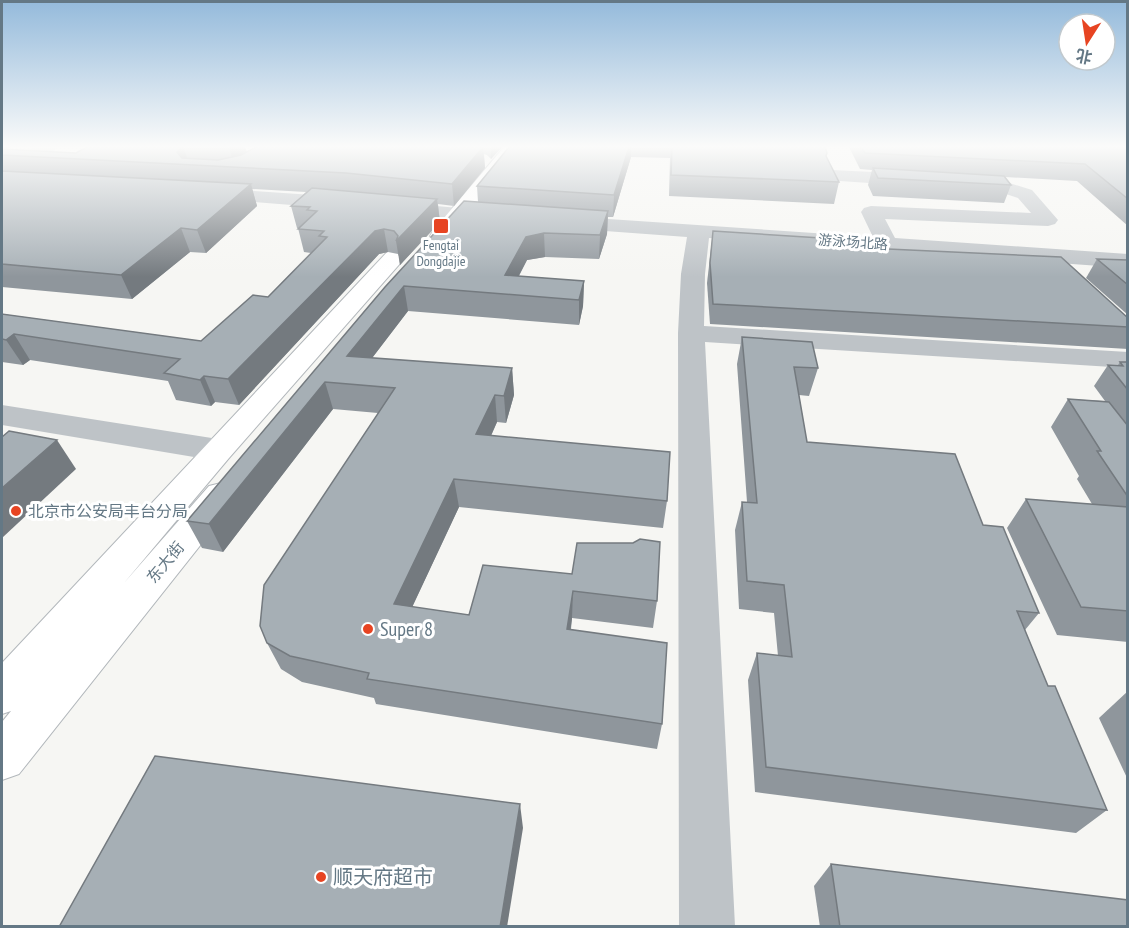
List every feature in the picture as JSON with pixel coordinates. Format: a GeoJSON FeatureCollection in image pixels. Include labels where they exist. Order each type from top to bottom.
{"type":"FeatureCollection","features":[{"type":"Feature","properties":{"kind":"main road","name":"东大街"},"geometry":{"type":"LineString","coordinates":[[280,424],[447,214],[463,190]]}},
{"type":"Feature","properties":{"kind":"main road","name":"东大街"},"geometry":{"type":"LineString","coordinates":[[7,729],[218,450],[470,190]]}},
{"type":"Feature","properties":{"kind":"main road","name":"东大街"},"geometry":{"type":"LineString","coordinates":[[7,729],[242,470]]}},
{"type":"Feature","properties":{"kind":"street"},"geometry":{"type":"LineString","coordinates":[[888,244],[871,212],[1048,220],[1025,194],[1013,190]]}},
{"type":"Feature","properties":{"kind":"street"},"geometry":{"type":"LineString","coordinates":[[196,193],[508,218]]}},
{"type":"Feature","properties":{"kind":"street","name":"游泳场北路"},"geometry":{"type":"LineString","coordinates":[[543,220],[1128,261]]}},
{"type":"Feature","properties":{"kind":"street"},"geometry":{"type":"LineString","coordinates":[[699,231],[693,274],[691,333],[707,927]]}},
{"type":"Feature","properties":{"kind":"street"},"geometry":{"type":"LineString","coordinates":[[691,333],[1128,360]]}},
{"type":"Feature","properties":{"kind":"street"},"geometry":{"type":"LineString","coordinates":[[2,415],[218,450]]}},
{"type":"Feature","properties":{"kind":"building"},"geometry":{"type":"Polygon","coordinates":[[[2,190],[244,190],[197,230],[181,228],[121,275],[2,264],[2,190]]]}},
{"type":"Feature","properties":{"kind":"building"},"geometry":{"type":"Polygon","coordinates":[[[309,190],[338,190],[437,199],[396,241],[398,236],[394,231],[384,229],[375,231],[228,379],[204,376],[200,380],[164,373],[180,359],[14,334],[6,340],[2,339],[2,314],[201,341],[253,295],[268,297],[327,237],[319,236],[324,231],[298,229],[317,211],[307,210],[310,207],[291,206],[309,190]]]}},
{"type":"Feature","properties":{"kind":"building"},"geometry":{"type":"Polygon","coordinates":[[[543,190],[615,190],[614,195],[543,190]]]}},
{"type":"Feature","properties":{"kind":"building"},"geometry":{"type":"Polygon","coordinates":[[[1117,190],[1128,190],[1128,199],[1117,190]]]}},
{"type":"Feature","properties":{"kind":"building"},"geometry":{"type":"Polygon","coordinates":[[[464,201],[608,211],[600,235],[544,233],[526,237],[505,275],[584,281],[579,300],[404,286],[347,356],[512,368],[504,396],[495,395],[476,434],[670,452],[667,501],[454,479],[394,604],[469,615],[483,565],[572,574],[577,543],[633,543],[640,539],[660,542],[657,601],[573,591],[567,629],[667,643],[662,724],[367,679],[369,673],[290,656],[267,643],[260,626],[264,585],[395,388],[325,382],[209,524],[187,521],[385,287],[464,201]]]}},
{"type":"Feature","properties":{"kind":"building"},"geometry":{"type":"Polygon","coordinates":[[[713,231],[821,238],[823,246],[1061,257],[1128,318],[1128,327],[713,304],[710,263],[713,231]]]}},
{"type":"Feature","properties":{"kind":"building"},"geometry":{"type":"Polygon","coordinates":[[[1097,259],[1128,260],[1128,285],[1097,259]]]}},
{"type":"Feature","properties":{"kind":"building"},"geometry":{"type":"Polygon","coordinates":[[[742,337],[812,342],[818,368],[794,367],[807,442],[955,454],[983,525],[1003,527],[1039,613],[1017,611],[1048,686],[1055,686],[1107,810],[766,767],[757,653],[792,657],[784,585],[747,581],[742,502],[757,503],[742,337]]]}},
{"type":"Feature","properties":{"kind":"building"},"geometry":{"type":"Polygon","coordinates":[[[1120,362],[1128,362],[1128,390],[1108,365],[1123,366],[1120,362]]]}},
{"type":"Feature","properties":{"kind":"building"},"geometry":{"type":"Polygon","coordinates":[[[1068,399],[1109,402],[1128,426],[1128,497],[1097,451],[1101,451],[1068,399]]]}},
{"type":"Feature","properties":{"kind":"building"},"geometry":{"type":"Polygon","coordinates":[[[9,431],[57,440],[2,488],[2,437],[9,431]]]}},
{"type":"Feature","properties":{"kind":"building"},"geometry":{"type":"Polygon","coordinates":[[[1026,499],[1128,507],[1128,611],[1081,607],[1026,499]]]}},
{"type":"Feature","properties":{"kind":"building","name":"顺天府超市"},"geometry":{"type":"Polygon","coordinates":[[[155,756],[520,804],[500,927],[59,927],[155,756]]]}},
{"type":"Feature","properties":{"kind":"building"},"geometry":{"type":"Polygon","coordinates":[[[831,864],[1128,900],[1128,927],[840,927],[831,864]]]}},
{"type":"Feature","properties":{"kind":"place","name":"Fengtai Dongdajie"},"geometry":{"type":"Point","coordinates":[441,226]}},
{"type":"Feature","properties":{"kind":"place","name":"北京市公安局丰台分局"},"geometry":{"type":"Point","coordinates":[16,511]}},
{"type":"Feature","properties":{"kind":"place","name":"Super 8"},"geometry":{"type":"Point","coordinates":[368,629]}},
{"type":"Feature","properties":{"kind":"place","name":"顺天府超市"},"geometry":{"type":"Point","coordinates":[321,877]}}]}
